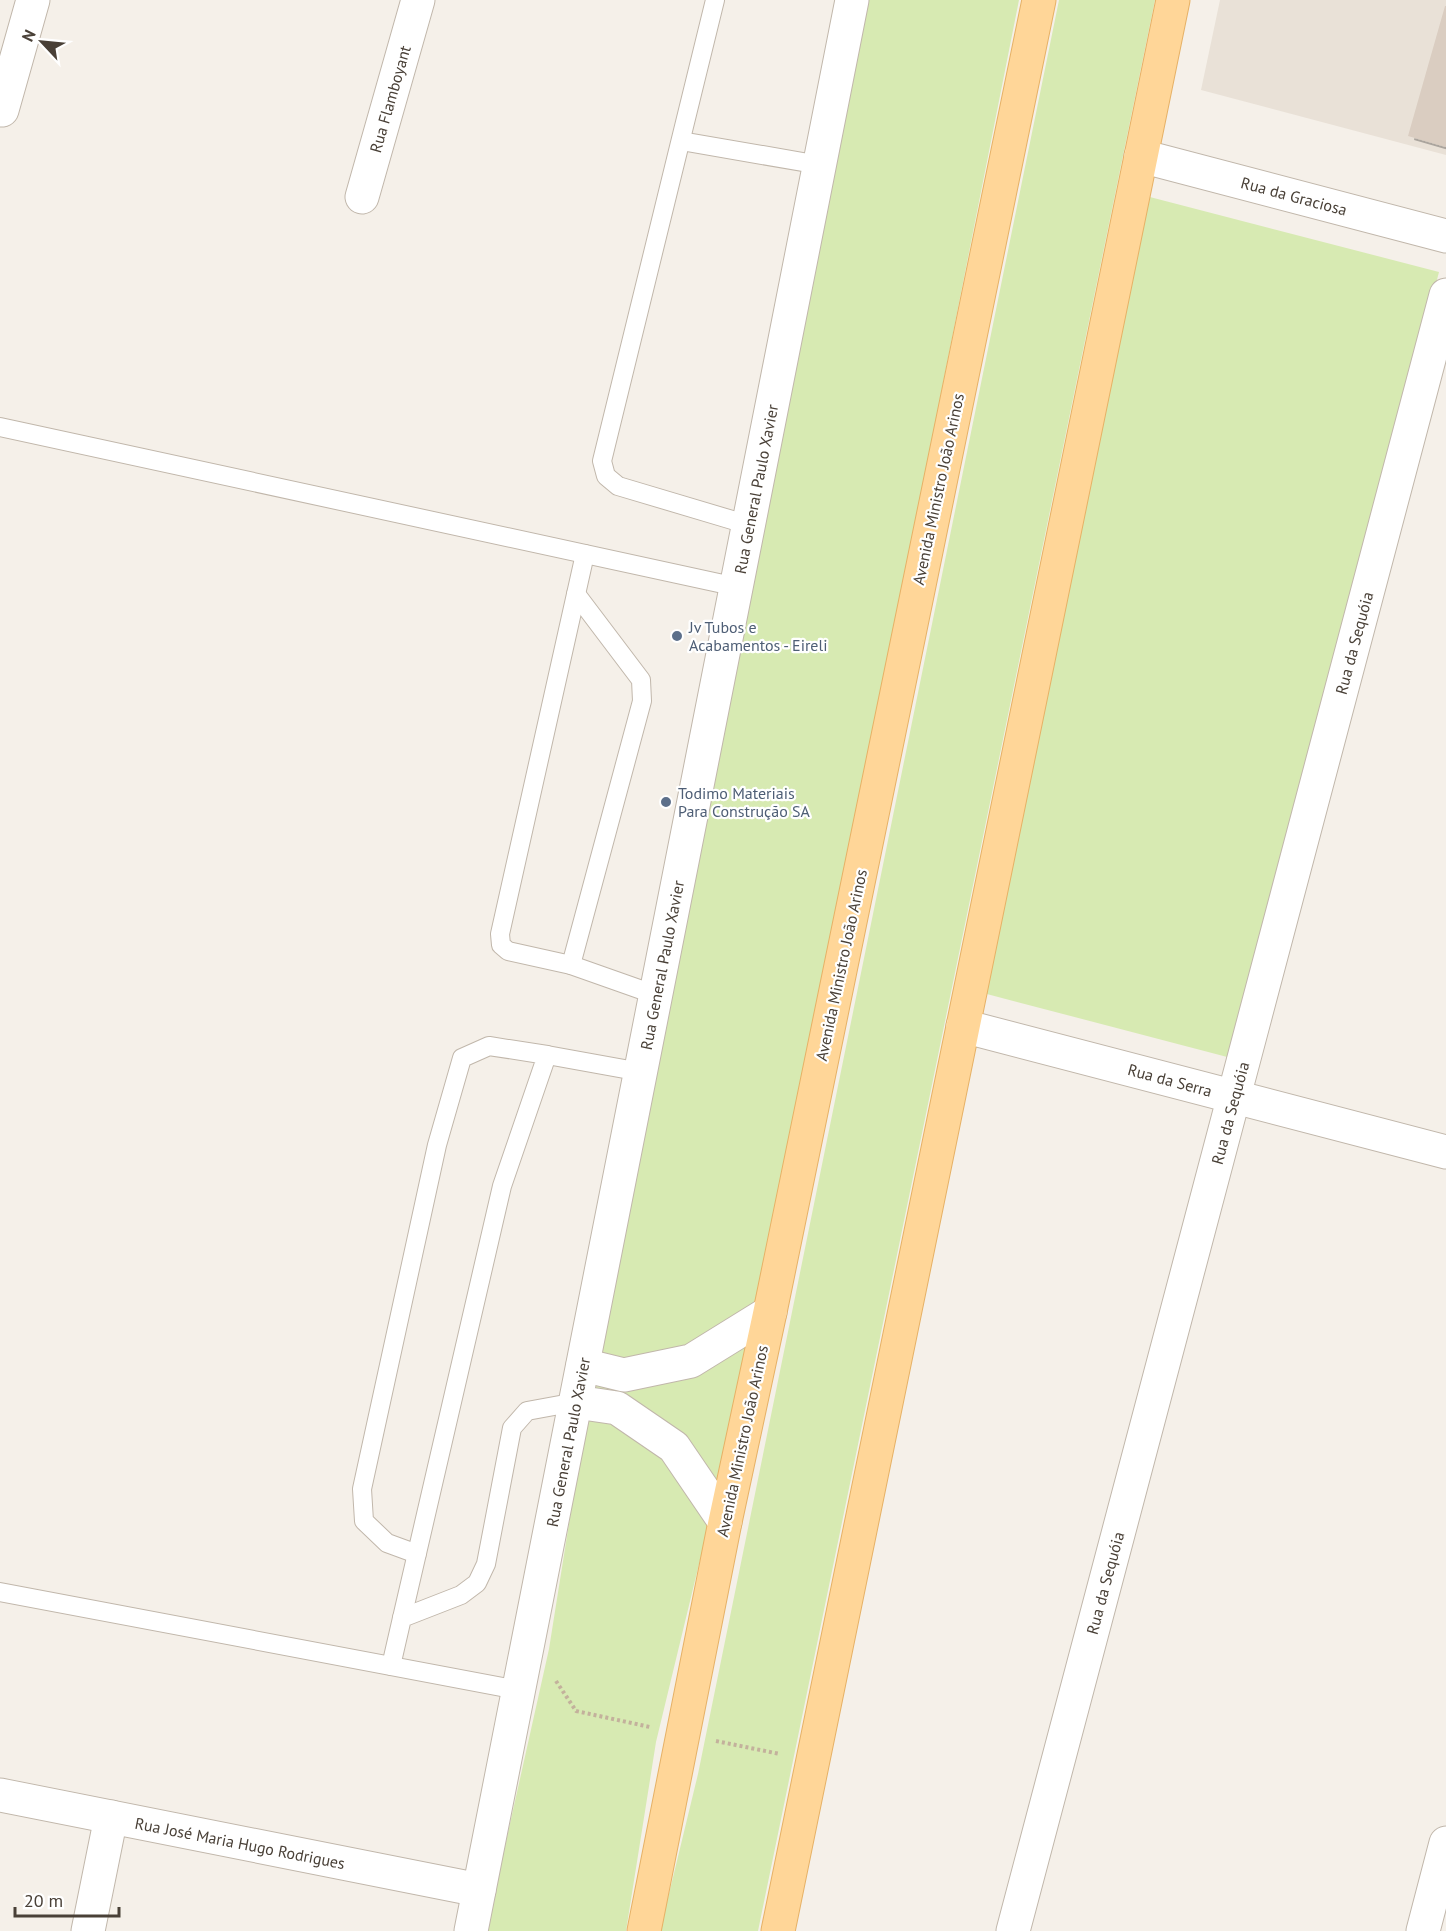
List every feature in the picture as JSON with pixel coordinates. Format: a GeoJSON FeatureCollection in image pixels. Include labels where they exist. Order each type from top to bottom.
{"type":"FeatureCollection","features":[{"type":"Feature","properties":{"kind":"main road","name":"Avenida Ministro João Arinos"},"geometry":{"type":"LineString","coordinates":[[644,1931],[725,1522],[1039,0]]}},
{"type":"Feature","properties":{"kind":"main road"},"geometry":{"type":"LineString","coordinates":[[778,1931],[1173,0]]}},
{"type":"Feature","properties":{"kind":"street"},"geometry":{"type":"LineString","coordinates":[[2,110],[33,0]]}},
{"type":"Feature","properties":{"kind":"street","name":"Rua Flamboyant"},"geometry":{"type":"LineString","coordinates":[[362,197],[418,0]]}},
{"type":"Feature","properties":{"kind":"street","name":"Rua General Paulo Xavier"},"geometry":{"type":"LineString","coordinates":[[471,1931],[852,0]]}},
{"type":"Feature","properties":{"kind":"street","name":"Rua da Graciosa"},"geometry":{"type":"LineString","coordinates":[[1141,156],[1446,236]]}},
{"type":"Feature","properties":{"kind":"street","name":"Rua da Sequóia"},"geometry":{"type":"LineString","coordinates":[[1013,1931],[1446,295]]}},
{"type":"Feature","properties":{"kind":"street","name":"Rua da Serra"},"geometry":{"type":"LineString","coordinates":[[963,1026],[1446,1152]]}},
{"type":"Feature","properties":{"kind":"street"},"geometry":{"type":"LineString","coordinates":[[583,1365],[624,1376],[692,1361],[770,1312]]}},
{"type":"Feature","properties":{"kind":"street"},"geometry":{"type":"LineString","coordinates":[[576,1402],[617,1408],[674,1447],[725,1522]]}},
{"type":"Feature","properties":{"kind":"street","name":"Rua José Maria Hugo Rodrigues"},"geometry":{"type":"LineString","coordinates":[[0,1795],[479,1890]]}},
{"type":"Feature","properties":{"kind":"street"},"geometry":{"type":"LineString","coordinates":[[88,1931],[111,1817]]}},
{"type":"Feature","properties":{"kind":"street"},"geometry":{"type":"LineString","coordinates":[[1423,1931],[1446,1843]]}},
{"type":"Feature","properties":{"kind":"lane"},"geometry":{"type":"LineString","coordinates":[[715,0],[602,461],[606,476],[618,486],[749,525]]}},
{"type":"Feature","properties":{"kind":"lane"},"geometry":{"type":"LineString","coordinates":[[681,141],[820,165]]}},
{"type":"Feature","properties":{"kind":"lane"},"geometry":{"type":"LineString","coordinates":[[0,427],[737,586]]}},
{"type":"Feature","properties":{"kind":"lane"},"geometry":{"type":"LineString","coordinates":[[585,554],[500,934],[501,945],[508,951],[571,965],[656,996]]}},
{"type":"Feature","properties":{"kind":"lane"},"geometry":{"type":"LineString","coordinates":[[571,965],[642,701],[641,680],[576,594]]}},
{"type":"Feature","properties":{"kind":"lane"},"geometry":{"type":"LineString","coordinates":[[417,1554],[387,1543],[364,1521],[362,1489],[437,1145],[462,1058],[489,1046],[641,1072]]}},
{"type":"Feature","properties":{"kind":"lane"},"geometry":{"type":"LineString","coordinates":[[391,1666],[502,1186],[547,1055]]}},
{"type":"Feature","properties":{"kind":"lane"},"geometry":{"type":"LineString","coordinates":[[402,1618],[461,1594],[477,1583],[486,1564],[512,1428],[527,1411],[576,1402]]}},
{"type":"Feature","properties":{"kind":"lane"},"geometry":{"type":"LineString","coordinates":[[0,1593],[518,1690]]}},
{"type":"Feature","properties":{"kind":"shaded area"},"geometry":{"type":"Polygon","coordinates":[[[1220,0],[1446,0],[1446,155],[1201,90],[1220,0]]]}},
{"type":"Feature","properties":{"kind":"green space"},"geometry":{"type":"Polygon","coordinates":[[[867,0],[1019,0],[755,1332],[656,1742],[626,1931],[486,1931],[549,1649],[585,1423],[867,0]]]}},
{"type":"Feature","properties":{"kind":"green space"},"geometry":{"type":"Polygon","coordinates":[[[1059,0],[1155,0],[758,1931],[660,1931],[698,1774],[1059,0]]]}},
{"type":"Feature","properties":{"kind":"green space"},"geometry":{"type":"Polygon","coordinates":[[[1146,196],[1439,272],[1231,1058],[983,993],[1146,196]]]}},
{"type":"Feature","properties":{"kind":"building"},"geometry":{"type":"Polygon","coordinates":[[[1446,6],[1446,147],[1408,136],[1446,6]]]}},
{"type":"Feature","properties":{"kind":"place","name":"Jv Tubos e Acabamentos - Eireli"},"geometry":{"type":"Point","coordinates":[677,636]}},
{"type":"Feature","properties":{"kind":"place","name":"Todimo Materiais Para Construção SA"},"geometry":{"type":"Point","coordinates":[666,802]}}]}
